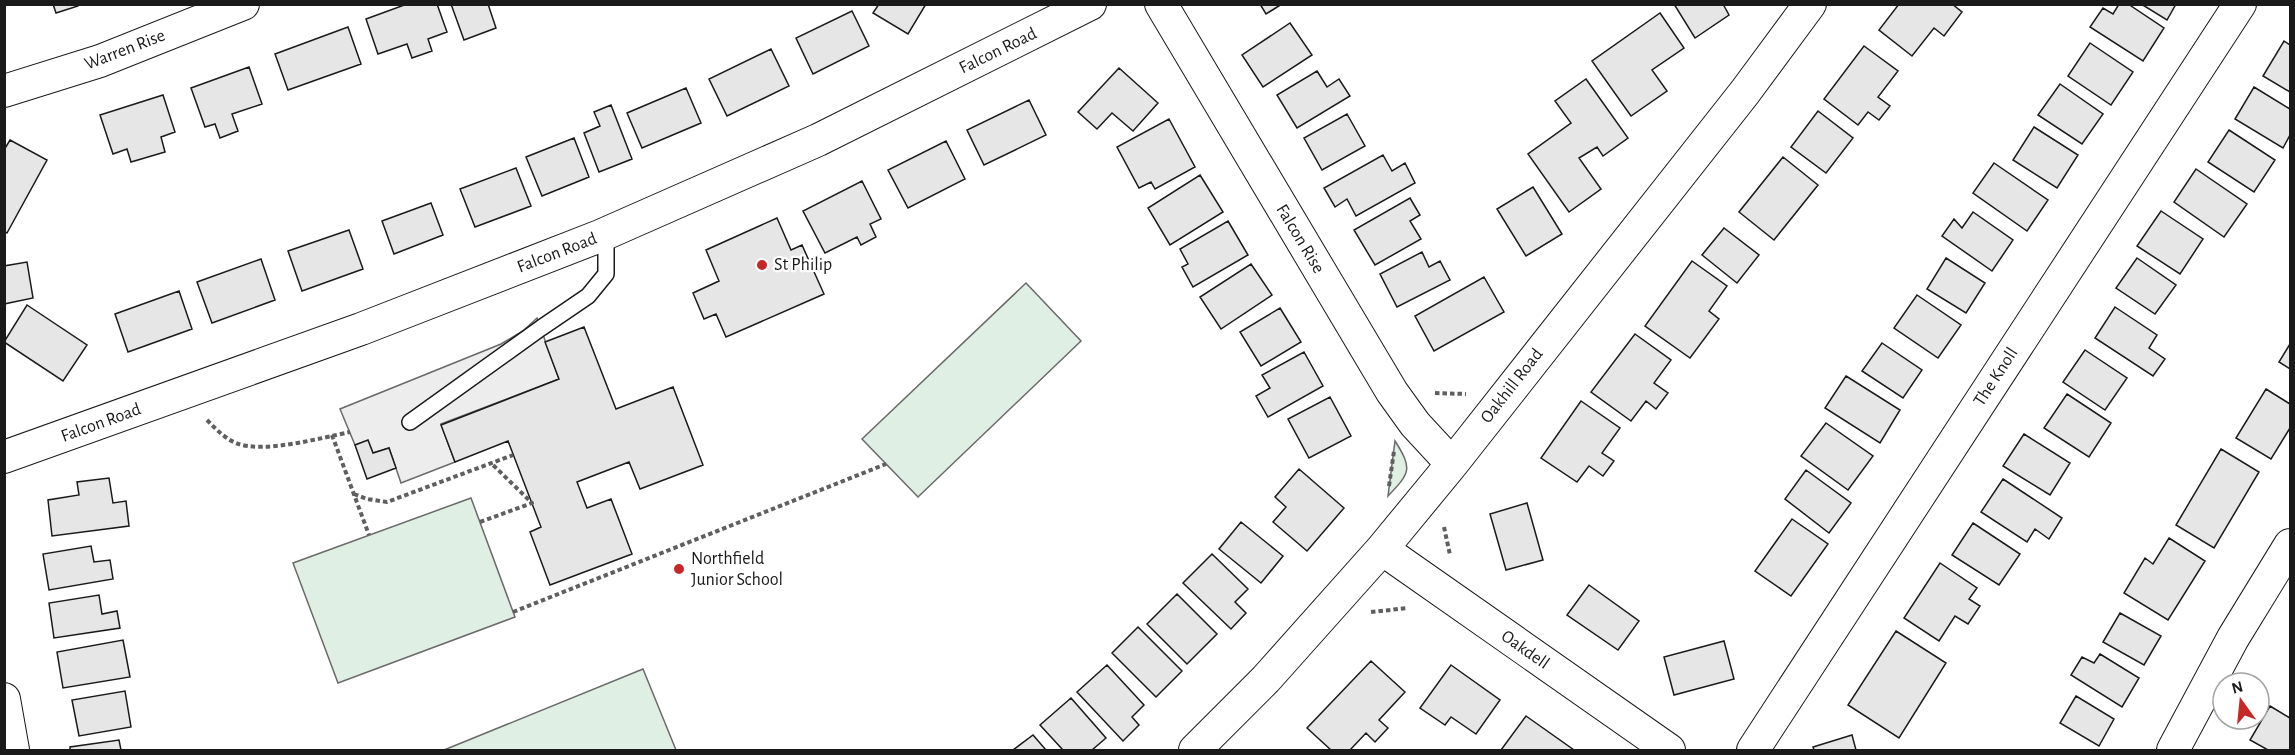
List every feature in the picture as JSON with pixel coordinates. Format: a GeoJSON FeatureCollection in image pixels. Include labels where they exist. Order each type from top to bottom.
{"type":"FeatureCollection","features":[{"type":"Feature","properties":{"kind":"street","name":"Warren Rise"},"geometry":{"type":"LineString","coordinates":[[4,91],[100,61],[243,4]]}},
{"type":"Feature","properties":{"kind":"street","name":"Falcon Road"},"geometry":{"type":"LineString","coordinates":[[4,457],[361,329],[600,236],[818,140],[1043,15],[1090,4]]}},
{"type":"Feature","properties":{"kind":"street","name":"Falcon Rise"},"geometry":{"type":"LineString","coordinates":[[1161,4],[1392,392],[1415,424],[1452,464]]}},
{"type":"Feature","properties":{"kind":"street","name":"Oakhill Road"},"geometry":{"type":"LineString","coordinates":[[1195,750],[1266,679],[1382,549],[1452,464],[1745,92],[1810,4]]}},
{"type":"Feature","properties":{"kind":"street","name":"The Knoll"},"geometry":{"type":"LineString","coordinates":[[1753,750],[2240,4]]}},
{"type":"Feature","properties":{"kind":"street"},"geometry":{"type":"LineString","coordinates":[[2173,750],[2233,638],[2290,545]]}},
{"type":"Feature","properties":{"kind":"street","name":"Oakdell"},"geometry":{"type":"LineString","coordinates":[[1382,549],[1669,750]]}},
{"type":"Feature","properties":{"kind":"street"},"geometry":{"type":"LineString","coordinates":[[4,699],[13,750]]}},
{"type":"Feature","properties":{"kind":"lane"},"geometry":{"type":"LineString","coordinates":[[410,422],[588,296],[606,274],[606,246],[600,236]]}},
{"type":"Feature","properties":{"kind":"path"},"geometry":{"type":"LineString","coordinates":[[192,390],[202,414],[219,433],[235,443],[252,448],[350,432]]}},
{"type":"Feature","properties":{"kind":"path"},"geometry":{"type":"LineString","coordinates":[[332,435],[369,535]]}},
{"type":"Feature","properties":{"kind":"path"},"geometry":{"type":"LineString","coordinates":[[354,494],[387,502],[513,455]]}},
{"type":"Feature","properties":{"kind":"path"},"geometry":{"type":"LineString","coordinates":[[480,522],[532,503],[491,463]]}},
{"type":"Feature","properties":{"kind":"path"},"geometry":{"type":"LineString","coordinates":[[513,612],[886,464]]}},
{"type":"Feature","properties":{"kind":"green space"},"geometry":{"type":"Polygon","coordinates":[[[1026,283],[1081,341],[918,497],[862,439],[1026,283]]]}},
{"type":"Feature","properties":{"kind":"green space"},"geometry":{"type":"Polygon","coordinates":[[[1395,441],[1405,458],[1406,470],[1401,482],[1388,496],[1395,441]]]}},
{"type":"Feature","properties":{"kind":"green space"},"geometry":{"type":"Polygon","coordinates":[[[471,498],[515,617],[338,683],[293,563],[471,498]]]}},
{"type":"Feature","properties":{"kind":"green space"},"geometry":{"type":"Polygon","coordinates":[[[643,669],[676,750],[444,750],[643,669]]]}},
{"type":"Feature","properties":{"kind":"shaded area"},"geometry":{"type":"Polygon","coordinates":[[[537,318],[559,379],[441,424],[455,462],[401,483],[389,448],[373,453],[368,441],[355,445],[340,409],[501,344],[523,331],[537,318]]]}},
{"type":"Feature","properties":{"kind":"building"},"geometry":{"type":"Polygon","coordinates":[[[53,4],[78,4],[78,6],[56,13],[53,4]]]}},
{"type":"Feature","properties":{"kind":"building"},"geometry":{"type":"Polygon","coordinates":[[[407,4],[437,4],[447,32],[428,39],[432,51],[412,58],[407,44],[378,54],[366,19],[407,4]]]}},
{"type":"Feature","properties":{"kind":"building"},"geometry":{"type":"Polygon","coordinates":[[[451,4],[488,4],[496,28],[464,40],[451,4]]]}},
{"type":"Feature","properties":{"kind":"building"},"geometry":{"type":"Polygon","coordinates":[[[879,4],[926,4],[908,34],[873,13],[879,4]]]}},
{"type":"Feature","properties":{"kind":"building"},"geometry":{"type":"Polygon","coordinates":[[[1260,4],[1282,4],[1266,14],[1260,4]]]}},
{"type":"Feature","properties":{"kind":"building"},"geometry":{"type":"Polygon","coordinates":[[[1674,4],[1723,4],[1729,15],[1695,38],[1674,4]]]}},
{"type":"Feature","properties":{"kind":"building"},"geometry":{"type":"Polygon","coordinates":[[[1899,4],[1952,4],[1962,12],[1944,36],[1934,28],[1912,56],[1879,30],[1899,4]]]}},
{"type":"Feature","properties":{"kind":"building"},"geometry":{"type":"Polygon","coordinates":[[[2119,4],[2128,4],[2164,28],[2143,61],[2090,27],[2103,8],[2113,14],[2119,4]]]}},
{"type":"Feature","properties":{"kind":"building"},"geometry":{"type":"Polygon","coordinates":[[[2141,4],[2176,4],[2167,20],[2141,4]]]}},
{"type":"Feature","properties":{"kind":"building"},"geometry":{"type":"Polygon","coordinates":[[[852,11],[869,46],[813,74],[796,38],[852,11]]]}},
{"type":"Feature","properties":{"kind":"building"},"geometry":{"type":"Polygon","coordinates":[[[1660,13],[1684,48],[1652,70],[1667,91],[1631,116],[1592,61],[1660,13]]]}},
{"type":"Feature","properties":{"kind":"building"},"geometry":{"type":"Polygon","coordinates":[[[1290,23],[1312,55],[1263,87],[1242,55],[1290,23]]]}},
{"type":"Feature","properties":{"kind":"building"},"geometry":{"type":"Polygon","coordinates":[[[348,27],[361,64],[288,90],[275,54],[348,27]]]}},
{"type":"Feature","properties":{"kind":"building"},"geometry":{"type":"Polygon","coordinates":[[[2284,41],[2290,45],[2290,92],[2263,76],[2284,41]]]}},
{"type":"Feature","properties":{"kind":"building"},"geometry":{"type":"Polygon","coordinates":[[[2090,43],[2133,72],[2111,105],[2068,76],[2090,43]]]}},
{"type":"Feature","properties":{"kind":"building"},"geometry":{"type":"Polygon","coordinates":[[[1864,46],[1898,71],[1878,97],[1890,106],[1879,120],[1868,112],[1858,125],[1824,99],[1864,46]]]}},
{"type":"Feature","properties":{"kind":"building"},"geometry":{"type":"Polygon","coordinates":[[[771,49],[789,86],[727,116],[709,79],[771,49]]]}},
{"type":"Feature","properties":{"kind":"building"},"geometry":{"type":"Polygon","coordinates":[[[249,67],[262,104],[232,114],[238,131],[220,138],[215,124],[205,127],[191,88],[249,67]]]}},
{"type":"Feature","properties":{"kind":"building"},"geometry":{"type":"Polygon","coordinates":[[[1119,68],[1158,103],[1133,131],[1112,113],[1097,129],[1078,112],[1119,68]]]}},
{"type":"Feature","properties":{"kind":"building"},"geometry":{"type":"Polygon","coordinates":[[[1317,71],[1327,87],[1339,79],[1350,96],[1297,128],[1277,95],[1317,71]]]}},
{"type":"Feature","properties":{"kind":"building"},"geometry":{"type":"Polygon","coordinates":[[[1586,79],[1628,138],[1603,156],[1597,147],[1579,158],[1601,189],[1569,212],[1528,154],[1571,123],[1555,101],[1586,79]]]}},
{"type":"Feature","properties":{"kind":"building"},"geometry":{"type":"Polygon","coordinates":[[[2060,84],[2103,114],[2082,144],[2038,115],[2060,84]]]}},
{"type":"Feature","properties":{"kind":"building"},"geometry":{"type":"Polygon","coordinates":[[[2254,87],[2290,109],[2290,135],[2283,148],[2235,119],[2254,87]]]}},
{"type":"Feature","properties":{"kind":"building"},"geometry":{"type":"Polygon","coordinates":[[[686,88],[701,123],[642,148],[627,113],[686,88]]]}},
{"type":"Feature","properties":{"kind":"building"},"geometry":{"type":"Polygon","coordinates":[[[163,95],[175,132],[161,137],[165,152],[131,162],[127,149],[113,154],[100,115],[163,95]]]}},
{"type":"Feature","properties":{"kind":"building"},"geometry":{"type":"Polygon","coordinates":[[[1029,100],[1046,135],[984,165],[967,130],[1029,100]]]}},
{"type":"Feature","properties":{"kind":"building"},"geometry":{"type":"Polygon","coordinates":[[[611,105],[632,159],[599,172],[584,133],[600,126],[594,112],[611,105]]]}},
{"type":"Feature","properties":{"kind":"building"},"geometry":{"type":"Polygon","coordinates":[[[1818,111],[1853,138],[1826,173],[1791,147],[1818,111]]]}},
{"type":"Feature","properties":{"kind":"building"},"geometry":{"type":"Polygon","coordinates":[[[1347,114],[1365,146],[1322,170],[1304,138],[1347,114]]]}},
{"type":"Feature","properties":{"kind":"building"},"geometry":{"type":"Polygon","coordinates":[[[1169,119],[1195,167],[1155,189],[1151,182],[1139,188],[1117,147],[1169,119]]]}},
{"type":"Feature","properties":{"kind":"building"},"geometry":{"type":"Polygon","coordinates":[[[2034,127],[2078,155],[2057,188],[2013,160],[2034,127]]]}},
{"type":"Feature","properties":{"kind":"building"},"geometry":{"type":"Polygon","coordinates":[[[2229,130],[2275,160],[2254,192],[2208,162],[2229,130]]]}},
{"type":"Feature","properties":{"kind":"building"},"geometry":{"type":"Polygon","coordinates":[[[574,138],[589,177],[542,196],[526,157],[574,138]]]}},
{"type":"Feature","properties":{"kind":"building"},"geometry":{"type":"Polygon","coordinates":[[[10,140],[47,160],[7,233],[4,231],[4,150],[10,140]]]}},
{"type":"Feature","properties":{"kind":"building"},"geometry":{"type":"Polygon","coordinates":[[[946,141],[965,179],[908,208],[888,170],[946,141]]]}},
{"type":"Feature","properties":{"kind":"building"},"geometry":{"type":"Polygon","coordinates":[[[1383,155],[1392,171],[1405,163],[1415,183],[1356,216],[1347,199],[1335,207],[1324,188],[1383,155]]]}},
{"type":"Feature","properties":{"kind":"building"},"geometry":{"type":"Polygon","coordinates":[[[1783,157],[1818,185],[1774,240],[1739,212],[1783,157]]]}},
{"type":"Feature","properties":{"kind":"building"},"geometry":{"type":"Polygon","coordinates":[[[1994,163],[2048,200],[2027,231],[1973,193],[1994,163]]]}},
{"type":"Feature","properties":{"kind":"building"},"geometry":{"type":"Polygon","coordinates":[[[516,168],[531,206],[475,227],[460,189],[516,168]]]}},
{"type":"Feature","properties":{"kind":"building"},"geometry":{"type":"Polygon","coordinates":[[[2196,169],[2247,204],[2224,237],[2174,202],[2196,169]]]}},
{"type":"Feature","properties":{"kind":"building"},"geometry":{"type":"Polygon","coordinates":[[[1200,175],[1223,212],[1170,245],[1148,208],[1200,175]]]}},
{"type":"Feature","properties":{"kind":"building"},"geometry":{"type":"Polygon","coordinates":[[[862,181],[881,219],[870,224],[876,237],[861,245],[857,237],[825,253],[803,211],[862,181]]]}},
{"type":"Feature","properties":{"kind":"building"},"geometry":{"type":"Polygon","coordinates":[[[1533,187],[1562,234],[1526,256],[1497,209],[1533,187]]]}},
{"type":"Feature","properties":{"kind":"building"},"geometry":{"type":"Polygon","coordinates":[[[1410,198],[1420,215],[1410,221],[1421,239],[1375,265],[1354,230],[1410,198]]]}},
{"type":"Feature","properties":{"kind":"building"},"geometry":{"type":"Polygon","coordinates":[[[431,203],[443,235],[394,254],[382,221],[431,203]]]}},
{"type":"Feature","properties":{"kind":"building"},"geometry":{"type":"Polygon","coordinates":[[[2161,211],[2203,239],[2180,274],[2137,246],[2161,211]]]}},
{"type":"Feature","properties":{"kind":"building"},"geometry":{"type":"Polygon","coordinates":[[[1973,212],[2013,240],[1992,271],[1942,236],[1954,219],[1962,228],[1973,212]]]}},
{"type":"Feature","properties":{"kind":"building","name":"St Philip"},"geometry":{"type":"Polygon","coordinates":[[[777,218],[791,250],[802,245],[824,294],[726,337],[716,314],[704,319],[693,293],[719,281],[706,250],[777,218]]]}},
{"type":"Feature","properties":{"kind":"building"},"geometry":{"type":"Polygon","coordinates":[[[1228,221],[1248,255],[1193,287],[1182,267],[1188,264],[1180,249],[1228,221]]]}},
{"type":"Feature","properties":{"kind":"building"},"geometry":{"type":"Polygon","coordinates":[[[1724,228],[1759,255],[1737,283],[1702,255],[1724,228]]]}},
{"type":"Feature","properties":{"kind":"building"},"geometry":{"type":"Polygon","coordinates":[[[349,230],[363,269],[302,291],[288,251],[349,230]]]}},
{"type":"Feature","properties":{"kind":"building"},"geometry":{"type":"Polygon","coordinates":[[[1422,252],[1429,267],[1440,261],[1450,280],[1397,307],[1380,274],[1422,252]]]}},
{"type":"Feature","properties":{"kind":"building"},"geometry":{"type":"Polygon","coordinates":[[[1946,258],[1985,283],[1966,313],[1927,289],[1946,258]]]}},
{"type":"Feature","properties":{"kind":"building"},"geometry":{"type":"Polygon","coordinates":[[[2137,258],[2176,285],[2155,314],[2116,288],[2137,258]]]}},
{"type":"Feature","properties":{"kind":"building"},"geometry":{"type":"Polygon","coordinates":[[[261,259],[275,300],[212,323],[197,282],[261,259]]]}},
{"type":"Feature","properties":{"kind":"building"},"geometry":{"type":"Polygon","coordinates":[[[1692,261],[1727,286],[1709,311],[1719,319],[1690,358],[1645,326],[1692,261]]]}},
{"type":"Feature","properties":{"kind":"building"},"geometry":{"type":"Polygon","coordinates":[[[27,262],[33,298],[4,304],[4,266],[27,262]]]}},
{"type":"Feature","properties":{"kind":"building"},"geometry":{"type":"Polygon","coordinates":[[[1251,264],[1272,295],[1221,329],[1200,297],[1251,264]]]}},
{"type":"Feature","properties":{"kind":"building"},"geometry":{"type":"Polygon","coordinates":[[[1484,277],[1504,312],[1434,351],[1415,316],[1484,277]]]}},
{"type":"Feature","properties":{"kind":"building"},"geometry":{"type":"Polygon","coordinates":[[[179,291],[192,329],[128,352],[115,314],[179,291]]]}},
{"type":"Feature","properties":{"kind":"building"},"geometry":{"type":"Polygon","coordinates":[[[1917,295],[1961,325],[1938,358],[1894,328],[1917,295]]]}},
{"type":"Feature","properties":{"kind":"building"},"geometry":{"type":"Polygon","coordinates":[[[27,305],[87,345],[63,381],[4,342],[27,305]]]}},
{"type":"Feature","properties":{"kind":"building"},"geometry":{"type":"Polygon","coordinates":[[[2115,307],[2157,335],[2149,348],[2165,359],[2153,376],[2095,338],[2115,307]]]}},
{"type":"Feature","properties":{"kind":"building"},"geometry":{"type":"Polygon","coordinates":[[[1280,308],[1301,342],[1261,366],[1240,332],[1280,308]]]}},
{"type":"Feature","properties":{"kind":"building"},"geometry":{"type":"Polygon","coordinates":[[[584,327],[616,409],[673,387],[703,465],[640,489],[629,462],[577,482],[587,508],[611,499],[632,554],[550,585],[530,532],[541,527],[508,441],[455,462],[441,425],[559,379],[545,342],[584,327]]]}},
{"type":"Feature","properties":{"kind":"building"},"geometry":{"type":"Polygon","coordinates":[[[1635,334],[1671,360],[1654,383],[1668,393],[1656,409],[1646,401],[1631,421],[1591,392],[1635,334]]]}},
{"type":"Feature","properties":{"kind":"building"},"geometry":{"type":"Polygon","coordinates":[[[1882,343],[1922,370],[1903,398],[1862,371],[1882,343]]]}},
{"type":"Feature","properties":{"kind":"building"},"geometry":{"type":"Polygon","coordinates":[[[2290,344],[2290,369],[2279,362],[2290,344]]]}},
{"type":"Feature","properties":{"kind":"building"},"geometry":{"type":"Polygon","coordinates":[[[2085,350],[2127,378],[2105,410],[2063,382],[2085,350]]]}},
{"type":"Feature","properties":{"kind":"building"},"geometry":{"type":"Polygon","coordinates":[[[1304,352],[1323,386],[1268,417],[1256,396],[1270,388],[1262,375],[1304,352]]]}},
{"type":"Feature","properties":{"kind":"building"},"geometry":{"type":"Polygon","coordinates":[[[1846,376],[1900,410],[1880,443],[1825,408],[1846,376]]]}},
{"type":"Feature","properties":{"kind":"building"},"geometry":{"type":"Polygon","coordinates":[[[2266,389],[2290,404],[2290,428],[2271,459],[2236,438],[2266,389]]]}},
{"type":"Feature","properties":{"kind":"building"},"geometry":{"type":"Polygon","coordinates":[[[2067,394],[2111,423],[2089,457],[2044,428],[2067,394]]]}},
{"type":"Feature","properties":{"kind":"building"},"geometry":{"type":"Polygon","coordinates":[[[1330,397],[1351,436],[1309,458],[1288,419],[1330,397]]]}},
{"type":"Feature","properties":{"kind":"building"},"geometry":{"type":"Polygon","coordinates":[[[1581,401],[1620,428],[1602,453],[1614,461],[1603,476],[1589,466],[1577,482],[1541,458],[1581,401]]]}},
{"type":"Feature","properties":{"kind":"building"},"geometry":{"type":"Polygon","coordinates":[[[1826,423],[1873,456],[1848,490],[1801,456],[1826,423]]]}},
{"type":"Feature","properties":{"kind":"building"},"geometry":{"type":"Polygon","coordinates":[[[2024,434],[2070,463],[2050,495],[2003,466],[2024,434]]]}},
{"type":"Feature","properties":{"kind":"building"},"geometry":{"type":"Polygon","coordinates":[[[368,440],[373,453],[389,448],[396,468],[367,479],[355,445],[368,440]]]}},
{"type":"Feature","properties":{"kind":"building"},"geometry":{"type":"Polygon","coordinates":[[[2221,449],[2259,472],[2214,548],[2176,525],[2221,449]]]}},
{"type":"Feature","properties":{"kind":"building"},"geometry":{"type":"Polygon","coordinates":[[[1299,469],[1344,508],[1307,551],[1273,522],[1286,507],[1275,497],[1299,469]]]}},
{"type":"Feature","properties":{"kind":"building"},"geometry":{"type":"Polygon","coordinates":[[[1806,470],[1851,503],[1829,533],[1785,499],[1806,470]]]}},
{"type":"Feature","properties":{"kind":"building"},"geometry":{"type":"Polygon","coordinates":[[[109,478],[113,503],[126,501],[129,526],[52,536],[48,500],[79,495],[77,482],[109,478]]]}},
{"type":"Feature","properties":{"kind":"building"},"geometry":{"type":"Polygon","coordinates":[[[2003,479],[2062,518],[2049,539],[2035,529],[2027,542],[1981,512],[2003,479]]]}},
{"type":"Feature","properties":{"kind":"building"},"geometry":{"type":"Polygon","coordinates":[[[1527,503],[1543,560],[1506,570],[1490,514],[1527,503]]]}},
{"type":"Feature","properties":{"kind":"building"},"geometry":{"type":"Polygon","coordinates":[[[1792,519],[1828,544],[1791,596],[1755,571],[1792,519]]]}},
{"type":"Feature","properties":{"kind":"building"},"geometry":{"type":"Polygon","coordinates":[[[1241,522],[1283,556],[1261,583],[1219,549],[1241,522]]]}},
{"type":"Feature","properties":{"kind":"building"},"geometry":{"type":"Polygon","coordinates":[[[1973,523],[2020,554],[1999,585],[1952,555],[1973,523]]]}},
{"type":"Feature","properties":{"kind":"building"},"geometry":{"type":"Polygon","coordinates":[[[2169,538],[2205,561],[2168,620],[2124,593],[2145,558],[2153,564],[2169,538]]]}},
{"type":"Feature","properties":{"kind":"building"},"geometry":{"type":"Polygon","coordinates":[[[91,546],[94,562],[110,560],[113,579],[49,590],[43,554],[91,546]]]}},
{"type":"Feature","properties":{"kind":"building"},"geometry":{"type":"Polygon","coordinates":[[[1212,554],[1248,589],[1235,602],[1246,613],[1231,629],[1183,583],[1212,554]]]}},
{"type":"Feature","properties":{"kind":"building"},"geometry":{"type":"Polygon","coordinates":[[[1940,563],[1977,588],[1969,599],[1980,606],[1968,624],[1955,616],[1939,641],[1904,618],[1940,563]]]}},
{"type":"Feature","properties":{"kind":"building"},"geometry":{"type":"Polygon","coordinates":[[[1589,585],[1639,621],[1618,650],[1567,615],[1589,585]]]}},
{"type":"Feature","properties":{"kind":"building"},"geometry":{"type":"Polygon","coordinates":[[[1177,594],[1217,634],[1187,664],[1147,624],[1177,594]]]}},
{"type":"Feature","properties":{"kind":"building"},"geometry":{"type":"Polygon","coordinates":[[[99,595],[102,614],[117,611],[120,628],[54,638],[49,603],[99,595]]]}},
{"type":"Feature","properties":{"kind":"building"},"geometry":{"type":"Polygon","coordinates":[[[2120,613],[2161,636],[2144,665],[2103,642],[2120,613]]]}},
{"type":"Feature","properties":{"kind":"building"},"geometry":{"type":"Polygon","coordinates":[[[1138,627],[1182,671],[1156,697],[1112,653],[1138,627]]]}},
{"type":"Feature","properties":{"kind":"building"},"geometry":{"type":"Polygon","coordinates":[[[1896,631],[1946,663],[1899,738],[1848,705],[1896,631]]]}},
{"type":"Feature","properties":{"kind":"building"},"geometry":{"type":"Polygon","coordinates":[[[123,640],[130,677],[63,688],[57,652],[123,640]]]}},
{"type":"Feature","properties":{"kind":"building"},"geometry":{"type":"Polygon","coordinates":[[[1724,641],[1734,679],[1674,695],[1664,657],[1724,641]]]}},
{"type":"Feature","properties":{"kind":"building"},"geometry":{"type":"Polygon","coordinates":[[[2100,654],[2139,678],[2122,707],[2071,675],[2082,657],[2094,663],[2100,654]]]}},
{"type":"Feature","properties":{"kind":"building"},"geometry":{"type":"Polygon","coordinates":[[[1371,661],[1405,692],[1379,720],[1388,728],[1375,742],[1366,733],[1350,750],[1331,750],[1307,728],[1371,661]]]}},
{"type":"Feature","properties":{"kind":"building"},"geometry":{"type":"Polygon","coordinates":[[[1107,665],[1144,705],[1132,717],[1139,725],[1123,741],[1077,692],[1107,665]]]}},
{"type":"Feature","properties":{"kind":"building"},"geometry":{"type":"Polygon","coordinates":[[[1451,665],[1500,700],[1476,734],[1451,717],[1445,725],[1420,708],[1451,665]]]}},
{"type":"Feature","properties":{"kind":"building"},"geometry":{"type":"Polygon","coordinates":[[[125,691],[131,727],[79,736],[72,700],[125,691]]]}},
{"type":"Feature","properties":{"kind":"building"},"geometry":{"type":"Polygon","coordinates":[[[2076,696],[2114,719],[2099,746],[2060,723],[2076,696]]]}},
{"type":"Feature","properties":{"kind":"building"},"geometry":{"type":"Polygon","coordinates":[[[1071,698],[1106,738],[1092,750],[1063,750],[1040,725],[1071,698]]]}},
{"type":"Feature","properties":{"kind":"building"},"geometry":{"type":"Polygon","coordinates":[[[2271,707],[2290,718],[2290,750],[2268,750],[2250,740],[2255,731],[2271,731],[2271,707]]]}},
{"type":"Feature","properties":{"kind":"building"},"geometry":{"type":"Polygon","coordinates":[[[1526,716],[1574,750],[1501,750],[1526,716]]]}},
{"type":"Feature","properties":{"kind":"building"},"geometry":{"type":"Polygon","coordinates":[[[1033,735],[1046,750],[1013,750],[1033,735]]]}},
{"type":"Feature","properties":{"kind":"building"},"geometry":{"type":"Polygon","coordinates":[[[1852,735],[1856,750],[1814,750],[1813,747],[1852,735]]]}},
{"type":"Feature","properties":{"kind":"building"},"geometry":{"type":"Polygon","coordinates":[[[119,740],[121,750],[70,750],[70,747],[119,740]]]}},
{"type":"Feature","properties":{"kind":"place","name":"St Philip"},"geometry":{"type":"Point","coordinates":[762,265]}},
{"type":"Feature","properties":{"kind":"place","name":"Northfield Junior School"},"geometry":{"type":"Point","coordinates":[679,569]}}]}
